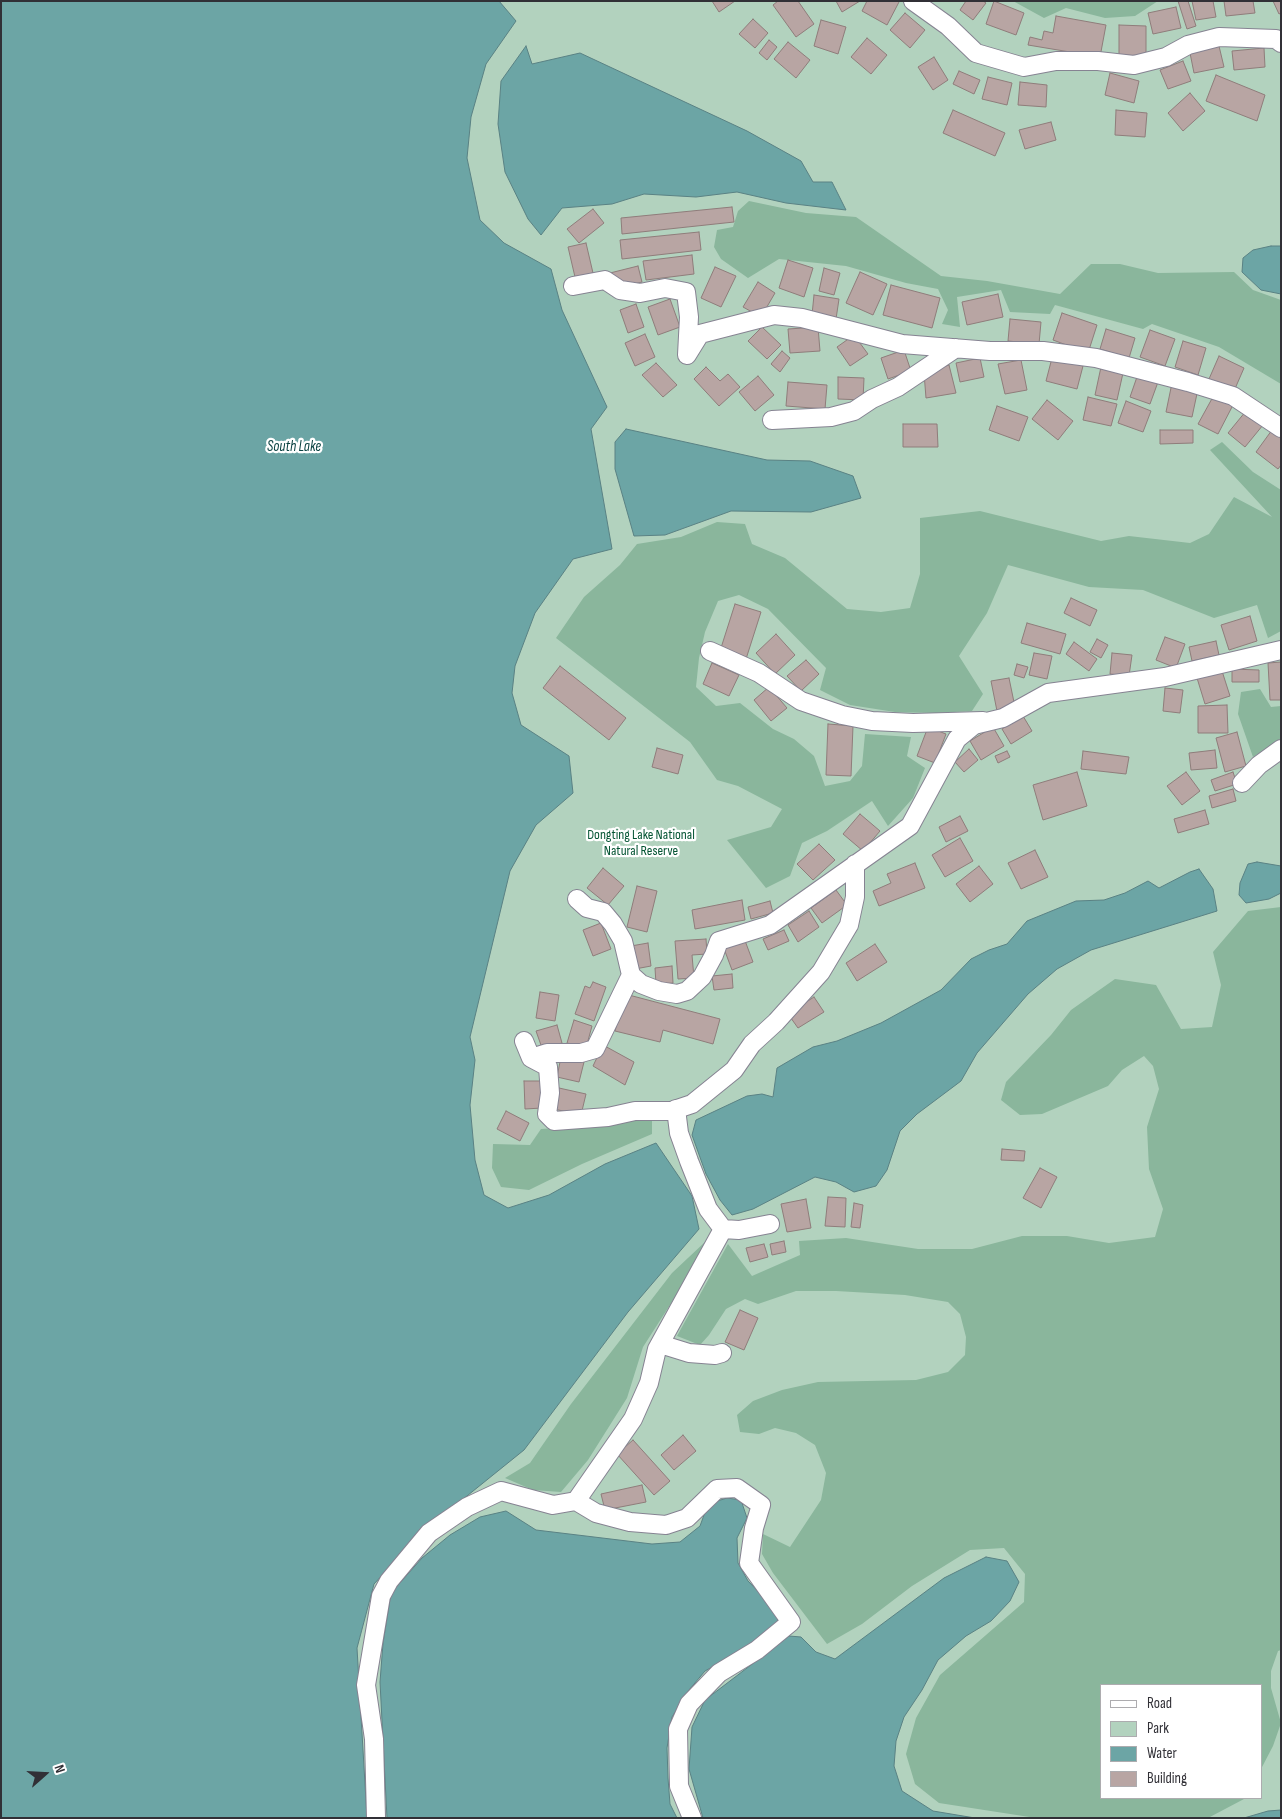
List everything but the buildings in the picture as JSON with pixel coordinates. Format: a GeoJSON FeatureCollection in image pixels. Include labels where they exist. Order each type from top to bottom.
{"type":"FeatureCollection","features":[{"type":"Feature","properties":{"kind":"street"},"geometry":{"type":"LineString","coordinates":[[913,1],[948,26],[976,53],[1024,67],[1056,61],[1098,61],[1134,65],[1166,57],[1188,45],[1219,37],[1276,39],[1281,43]]}},
{"type":"Feature","properties":{"kind":"street"},"geometry":{"type":"LineString","coordinates":[[573,286],[604,280],[620,290],[640,293],[665,288],[686,292],[689,317],[687,355],[700,334],[774,315],[802,318],[902,344],[1043,351],[1116,362],[1233,396],[1281,428]]}},
{"type":"Feature","properties":{"kind":"street"},"geometry":{"type":"LineString","coordinates":[[772,420],[831,417],[854,411],[872,399],[898,387],[956,348]]}},
{"type":"Feature","properties":{"kind":"street"},"geometry":{"type":"LineString","coordinates":[[578,899],[587,908],[602,912],[613,924],[623,941],[631,975],[641,984],[659,991],[677,994],[687,990],[702,977],[719,941],[770,925],[910,826],[957,739],[974,725],[1003,718],[1048,693],[1165,677],[1276,649]]}},
{"type":"Feature","properties":{"kind":"street"},"geometry":{"type":"LineString","coordinates":[[710,651],[728,661],[758,673],[801,701],[842,715],[872,721],[913,723],[991,721]]}},
{"type":"Feature","properties":{"kind":"street"},"geometry":{"type":"LineString","coordinates":[[1242,783],[1249,774],[1281,748]]}},
{"type":"Feature","properties":{"kind":"street"},"geometry":{"type":"LineString","coordinates":[[524,1041],[531,1058],[548,1067],[550,1092],[547,1114],[554,1121],[608,1117],[635,1111],[676,1110],[692,1104],[734,1070],[752,1044],[776,1022],[820,972],[849,925],[855,897],[855,864]]}},
{"type":"Feature","properties":{"kind":"street"},"geometry":{"type":"LineString","coordinates":[[531,1058],[547,1053],[581,1053],[595,1049],[631,975]]}},
{"type":"Feature","properties":{"kind":"street"},"geometry":{"type":"LineString","coordinates":[[676,1110],[679,1133],[689,1161],[708,1209],[723,1229],[738,1230],[770,1224]]}},
{"type":"Feature","properties":{"kind":"street"},"geometry":{"type":"LineString","coordinates":[[576,1501],[633,1419],[649,1382],[660,1344],[723,1229]]}},
{"type":"Feature","properties":{"kind":"street"},"geometry":{"type":"LineString","coordinates":[[660,1344],[689,1353],[715,1355],[722,1353]]}},
{"type":"Feature","properties":{"kind":"street"},"geometry":{"type":"LineString","coordinates":[[376,1818],[374,1740],[366,1685],[381,1596],[389,1581],[429,1533],[467,1507],[501,1491],[553,1505],[576,1501],[605,1515],[630,1522],[666,1525],[688,1518],[717,1489],[737,1488],[761,1505],[754,1528],[749,1563],[791,1622],[757,1650],[719,1673],[689,1704],[678,1729],[679,1786],[692,1818]]}},
{"type":"Feature","properties":{"kind":"green space","name":"Dongting Lake National Natural Reserve"},"geometry":{"type":"Polygon","coordinates":[[[1,1],[1281,1],[1281,1818],[1,1818],[1,1]]]}},
{"type":"Feature","properties":{"kind":"shaded area"},"geometry":{"type":"Polygon","coordinates":[[[1013,1],[1158,1],[1135,16],[1105,18],[1066,8],[1044,18],[1013,1]]]}},
{"type":"Feature","properties":{"kind":"shaded area"},"geometry":{"type":"Polygon","coordinates":[[[749,201],[806,213],[856,217],[941,276],[987,281],[1060,294],[1091,264],[1120,264],[1158,273],[1234,272],[1253,290],[1281,300],[1281,384],[1219,347],[1152,324],[1143,329],[1055,305],[1050,314],[1010,312],[1001,290],[957,297],[960,327],[942,324],[948,310],[938,289],[906,283],[846,266],[779,259],[748,278],[721,259],[714,247],[717,230],[733,227],[738,211],[749,201]]]}},
{"type":"Feature","properties":{"kind":"shaded area"},"geometry":{"type":"Polygon","coordinates":[[[1222,442],[1253,472],[1281,490],[1281,631],[1268,638],[1257,605],[1214,618],[1143,590],[1089,587],[1008,565],[987,613],[959,656],[983,694],[972,711],[936,713],[895,712],[850,705],[820,690],[826,668],[768,609],[739,595],[718,601],[705,632],[699,658],[696,687],[716,706],[740,703],[773,729],[794,739],[814,756],[825,786],[850,781],[862,766],[865,734],[911,737],[907,756],[925,768],[913,798],[888,826],[872,801],[827,831],[802,843],[790,876],[766,888],[727,840],[771,827],[782,809],[738,786],[717,780],[690,742],[556,638],[584,597],[620,565],[637,544],[681,537],[717,522],[745,524],[752,544],[785,558],[847,609],[881,612],[910,608],[920,574],[920,518],[980,511],[1101,541],[1129,536],[1190,543],[1209,534],[1234,497],[1272,517],[1210,450],[1222,442]]]}},
{"type":"Feature","properties":{"kind":"shaded area"},"geometry":{"type":"Polygon","coordinates":[[[1260,689],[1271,707],[1281,706],[1281,739],[1253,757],[1238,714],[1241,692],[1260,689]]]}},
{"type":"Feature","properties":{"kind":"shaded area"},"geometry":{"type":"Polygon","coordinates":[[[1281,907],[1281,1650],[1278,1651],[1271,1671],[1271,1688],[1281,1723],[1273,1746],[1262,1767],[1262,1684],[1100,1684],[1100,1799],[1244,1799],[1208,1818],[1036,1818],[939,1803],[915,1784],[906,1754],[916,1718],[940,1675],[1024,1602],[1025,1574],[1004,1548],[970,1550],[912,1586],[862,1624],[827,1644],[773,1573],[762,1554],[763,1534],[790,1547],[821,1500],[826,1473],[815,1445],[796,1433],[775,1428],[759,1434],[740,1432],[737,1415],[753,1401],[782,1390],[818,1382],[916,1380],[948,1372],[965,1355],[966,1337],[960,1314],[948,1302],[905,1295],[796,1291],[758,1304],[745,1299],[726,1309],[700,1345],[677,1336],[728,1244],[752,1276],[800,1255],[799,1241],[846,1238],[918,1249],[972,1249],[1022,1236],[1067,1236],[1109,1243],[1155,1237],[1163,1209],[1149,1169],[1147,1127],[1159,1089],[1153,1066],[1144,1056],[1122,1070],[1108,1086],[1042,1114],[1020,1115],[1001,1100],[1006,1082],[1051,1035],[1071,1010],[1115,979],[1156,985],[1181,1029],[1212,1027],[1221,985],[1213,952],[1248,911],[1281,907]]]}},
{"type":"Feature","properties":{"kind":"shaded area"},"geometry":{"type":"Polygon","coordinates":[[[652,1118],[652,1134],[582,1164],[529,1190],[501,1187],[492,1168],[493,1144],[530,1145],[541,1129],[605,1125],[652,1118]]]}},
{"type":"Feature","properties":{"kind":"shaded area"},"geometry":{"type":"Polygon","coordinates":[[[705,1242],[677,1294],[643,1347],[627,1398],[588,1460],[561,1492],[533,1490],[505,1478],[530,1463],[571,1404],[672,1273],[705,1242]]]}},
{"type":"Feature","properties":{"kind":"water","name":"South Lake"},"geometry":{"type":"Polygon","coordinates":[[[1,1],[499,1],[516,21],[486,64],[471,117],[467,158],[480,220],[504,243],[551,269],[562,310],[607,407],[591,429],[612,549],[573,559],[535,613],[515,666],[512,693],[521,725],[569,756],[573,793],[536,825],[510,871],[470,1037],[475,1060],[470,1105],[475,1160],[484,1195],[508,1208],[549,1195],[605,1164],[656,1143],[692,1196],[699,1229],[628,1312],[524,1450],[421,1533],[374,1584],[357,1648],[367,1818],[1,1818],[1,1]]]}},
{"type":"Feature","properties":{"kind":"water"},"geometry":{"type":"Polygon","coordinates":[[[526,46],[532,64],[580,53],[747,131],[801,161],[813,182],[832,182],[846,210],[786,203],[737,192],[696,197],[644,194],[612,204],[562,208],[541,235],[528,219],[505,172],[498,124],[501,81],[526,46]]]}},
{"type":"Feature","properties":{"kind":"water"},"geometry":{"type":"Polygon","coordinates":[[[1281,246],[1281,294],[1261,290],[1242,272],[1243,258],[1253,250],[1281,246]]]}},
{"type":"Feature","properties":{"kind":"water"},"geometry":{"type":"Polygon","coordinates":[[[626,429],[767,460],[810,461],[853,476],[861,498],[811,512],[731,511],[665,535],[634,536],[615,469],[615,442],[626,429]]]}},
{"type":"Feature","properties":{"kind":"water"},"geometry":{"type":"Polygon","coordinates":[[[1257,862],[1281,866],[1281,893],[1269,899],[1246,903],[1239,895],[1240,883],[1248,864],[1257,862]]]}},
{"type":"Feature","properties":{"kind":"water"},"geometry":{"type":"Polygon","coordinates":[[[1199,869],[1213,889],[1217,911],[1091,950],[1057,969],[1028,994],[977,1053],[961,1081],[917,1114],[900,1131],[887,1170],[876,1186],[854,1192],[836,1182],[815,1177],[753,1209],[732,1215],[720,1200],[706,1174],[692,1135],[696,1120],[747,1096],[762,1094],[773,1097],[777,1068],[813,1047],[837,1041],[881,1023],[941,990],[971,959],[1007,944],[1027,921],[1076,901],[1104,900],[1125,893],[1148,881],[1159,888],[1199,869]]]}},
{"type":"Feature","properties":{"kind":"water"},"geometry":{"type":"Polygon","coordinates":[[[727,1498],[741,1500],[747,1518],[737,1538],[738,1563],[748,1581],[777,1611],[778,1623],[757,1642],[705,1671],[689,1690],[672,1717],[667,1748],[668,1778],[670,1804],[677,1818],[387,1818],[380,1682],[383,1643],[391,1593],[422,1558],[450,1535],[480,1517],[506,1511],[536,1530],[652,1544],[680,1542],[700,1526],[708,1504],[727,1498]]]}},
{"type":"Feature","properties":{"kind":"water"},"geometry":{"type":"Polygon","coordinates":[[[986,1557],[1007,1561],[1019,1582],[1010,1601],[991,1621],[966,1636],[938,1660],[922,1690],[904,1717],[896,1741],[894,1766],[902,1791],[933,1811],[975,1818],[703,1818],[689,1769],[692,1727],[705,1700],[789,1636],[801,1637],[816,1652],[835,1659],[944,1578],[986,1557]]]}},
{"type":"Feature","properties":{"kind":"water"},"geometry":{"type":"Polygon","coordinates":[[[1281,1810],[1281,1818],[1244,1818],[1268,1811],[1281,1810]]]}}]}
